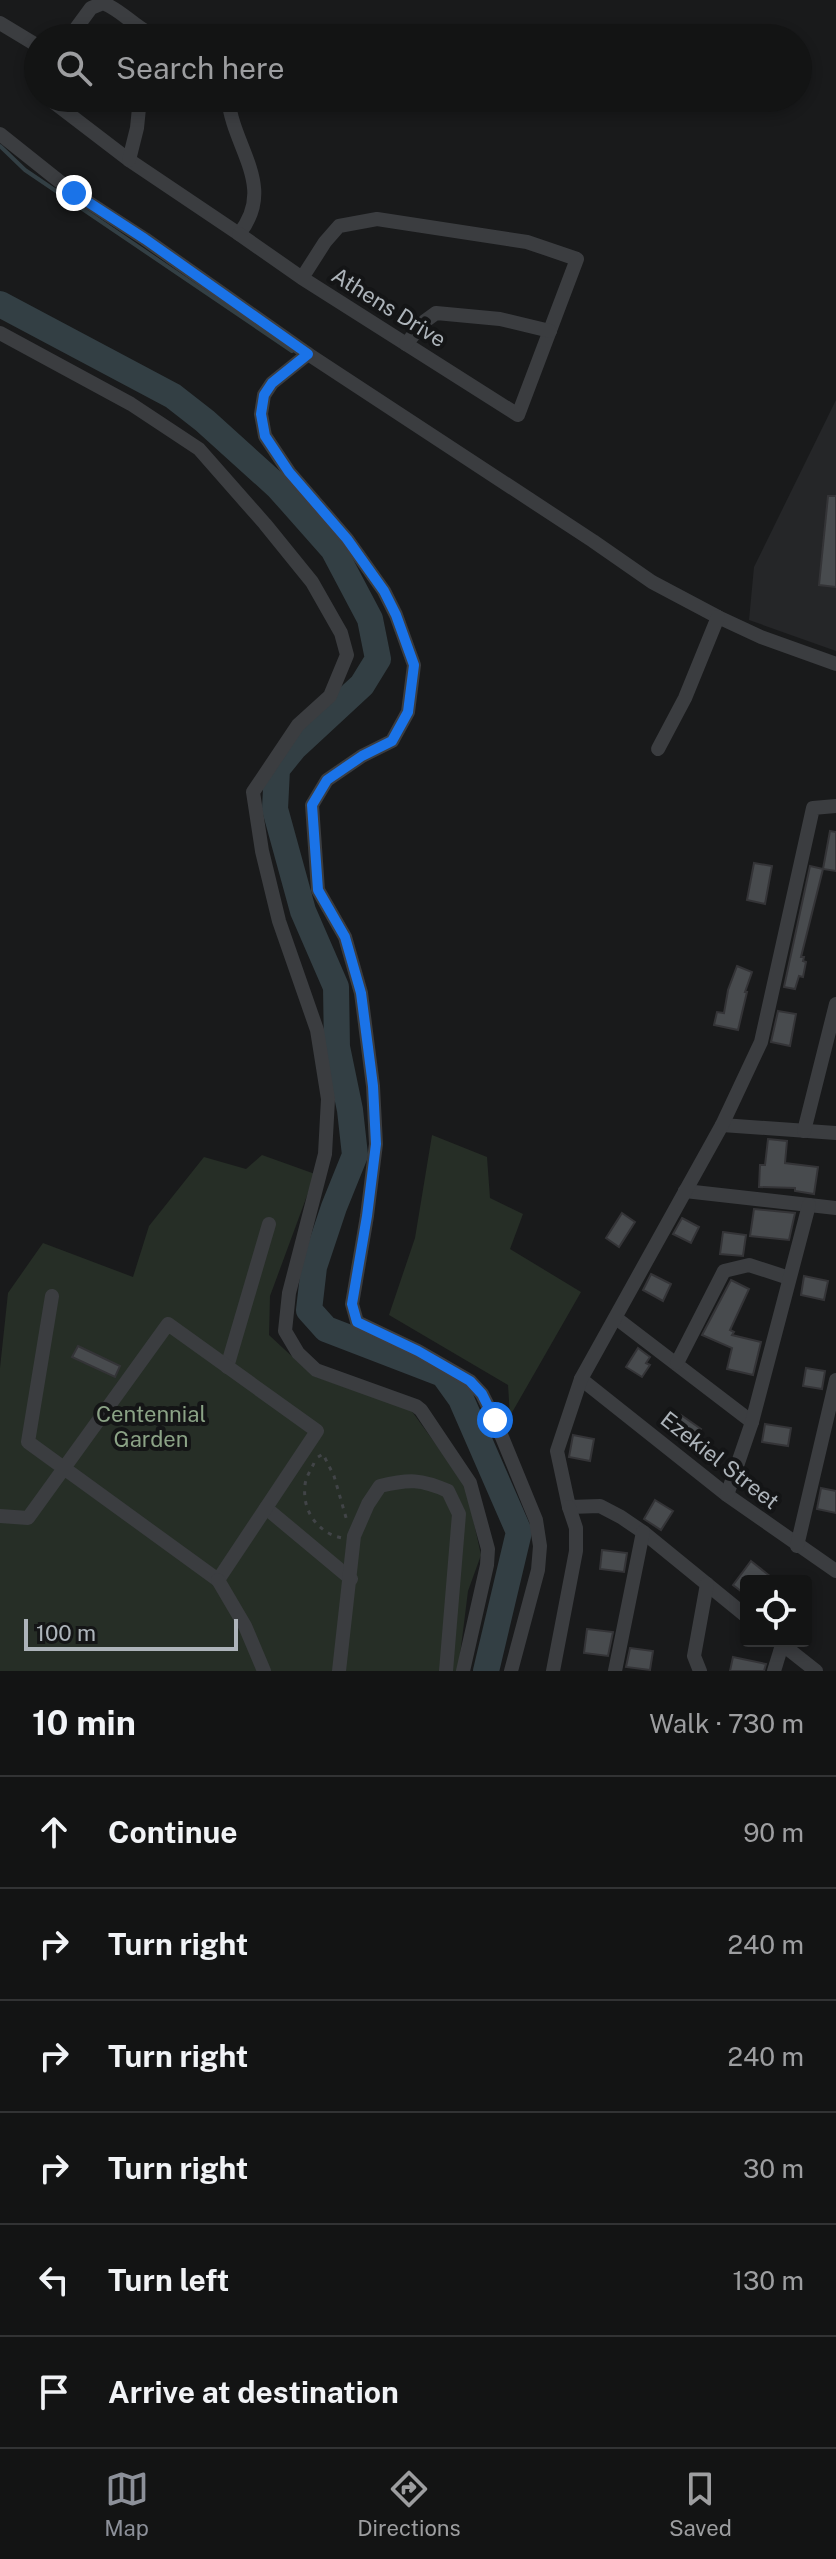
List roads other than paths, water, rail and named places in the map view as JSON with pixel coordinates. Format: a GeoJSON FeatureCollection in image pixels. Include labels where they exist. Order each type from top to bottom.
{"type":"FeatureCollection","features":[{"type":"Feature","properties":{"kind":"street"},"geometry":{"type":"LineString","coordinates":[[79,24],[91,8],[103,3],[135,24]]}},
{"type":"Feature","properties":{"kind":"street"},"geometry":{"type":"LineString","coordinates":[[0,23],[24,38]]}},
{"type":"Feature","properties":{"kind":"street","name":"Athens Drive"},"geometry":{"type":"LineString","coordinates":[[66,112],[129,160],[302,278],[518,415],[550,331]]}},
{"type":"Feature","properties":{"kind":"street"},"geometry":{"type":"LineString","coordinates":[[129,160],[139,112]]}},
{"type":"Feature","properties":{"kind":"street"},"geometry":{"type":"LineString","coordinates":[[230,112],[256,196],[248,222],[239,234]]}},
{"type":"Feature","properties":{"kind":"street"},"geometry":{"type":"LineString","coordinates":[[0,134],[74,193],[308,354],[652,582],[761,637],[836,664]]}},
{"type":"Feature","properties":{"kind":"street"},"geometry":{"type":"LineString","coordinates":[[302,278],[339,226],[377,219],[527,242],[577,259],[550,331],[500,319],[436,313],[406,344]]}},
{"type":"Feature","properties":{"kind":"street"},"geometry":{"type":"LineString","coordinates":[[0,333],[131,404],[199,449],[312,582],[341,633],[347,655],[330,696],[298,725],[253,792],[262,851],[279,921],[317,1030],[328,1099],[325,1154],[289,1293],[285,1331],[298,1353],[316,1370],[421,1410],[470,1483],[488,1549],[463,1671]]}},
{"type":"Feature","properties":{"kind":"street"},"geometry":{"type":"LineString","coordinates":[[308,354],[272,383],[264,395],[261,414],[265,436],[289,472],[347,539],[384,591],[414,665],[408,712],[392,741],[362,756],[327,780],[312,805],[318,890],[345,937],[361,993],[373,1086],[376,1144],[352,1304],[357,1322],[418,1351],[470,1381],[482,1394],[495,1420],[536,1520],[540,1546],[538,1570],[511,1671]]}},
{"type":"Feature","properties":{"kind":"street"},"geometry":{"type":"LineString","coordinates":[[658,749],[685,698],[718,617]]}},
{"type":"Feature","properties":{"kind":"street"},"geometry":{"type":"LineString","coordinates":[[553,1671],[576,1551],[576,1528],[557,1451],[581,1379],[722,1125],[761,1042],[813,808],[836,806]]}},
{"type":"Feature","properties":{"kind":"street"},"geometry":{"type":"LineString","coordinates":[[804,1131],[836,1004]]}},
{"type":"Feature","properties":{"kind":"street"},"geometry":{"type":"LineString","coordinates":[[722,1125],[836,1133]]}},
{"type":"Feature","properties":{"kind":"street"},"geometry":{"type":"LineString","coordinates":[[685,1191],[836,1208]]}},
{"type":"Feature","properties":{"kind":"street"},"geometry":{"type":"LineString","coordinates":[[727,1495],[752,1422],[809,1205]]}},
{"type":"Feature","properties":{"kind":"street"},"geometry":{"type":"LineString","coordinates":[[227,1367],[269,1224]]}},
{"type":"Feature","properties":{"kind":"street"},"geometry":{"type":"LineString","coordinates":[[677,1363],[724,1271],[749,1265],[789,1278]]}},
{"type":"Feature","properties":{"kind":"street"},"geometry":{"type":"LineString","coordinates":[[52,1296],[28,1442],[218,1580],[245,1626],[264,1671]]}},
{"type":"Feature","properties":{"kind":"street"},"geometry":{"type":"LineString","coordinates":[[616,1318],[752,1422]]}},
{"type":"Feature","properties":{"kind":"street"},"geometry":{"type":"LineString","coordinates":[[0,1516],[28,1518],[168,1324],[317,1431],[218,1580]]}},
{"type":"Feature","properties":{"kind":"street","name":"Ezekiel Street"},"geometry":{"type":"LineString","coordinates":[[581,1379],[727,1495],[836,1571]]}},
{"type":"Feature","properties":{"kind":"street"},"geometry":{"type":"LineString","coordinates":[[797,1546],[836,1380]]}},
{"type":"Feature","properties":{"kind":"street"},"geometry":{"type":"LineString","coordinates":[[339,1671],[354,1538],[368,1504],[380,1486],[403,1481],[426,1481],[448,1491],[459,1514],[446,1671]]}},
{"type":"Feature","properties":{"kind":"street"},"geometry":{"type":"LineString","coordinates":[[569,1507],[600,1506],[643,1532],[740,1611]]}},
{"type":"Feature","properties":{"kind":"street"},"geometry":{"type":"LineString","coordinates":[[266,1508],[351,1579]]}},
{"type":"Feature","properties":{"kind":"street"},"geometry":{"type":"LineString","coordinates":[[615,1671],[643,1532]]}},
{"type":"Feature","properties":{"kind":"street"},"geometry":{"type":"LineString","coordinates":[[700,1671],[694,1656],[707,1584]]}},
{"type":"Feature","properties":{"kind":"street"},"geometry":{"type":"LineString","coordinates":[[774,1671],[779,1647]]}},
{"type":"Feature","properties":{"kind":"street"},"geometry":{"type":"LineString","coordinates":[[785,1647],[816,1671]]}},
{"type":"Feature","properties":{"kind":"waterway"},"geometry":{"type":"LineString","coordinates":[[0,146],[25,170],[292,351]]}},
{"type":"Feature","properties":{"kind":"waterway"},"geometry":{"type":"LineString","coordinates":[[0,304],[173,396],[205,421],[278,487],[333,549],[370,619],[378,659],[362,685],[294,748],[277,769],[275,809],[303,911],[336,987],[337,1047],[350,1110],[355,1155],[314,1267],[309,1310],[326,1329],[443,1374],[461,1399],[519,1532],[486,1671]]}},
{"type":"Feature","properties":{"kind":"park label","name":"Centennial Garden"},"geometry":{"type":"Point","coordinates":[151,1426]}}]}
